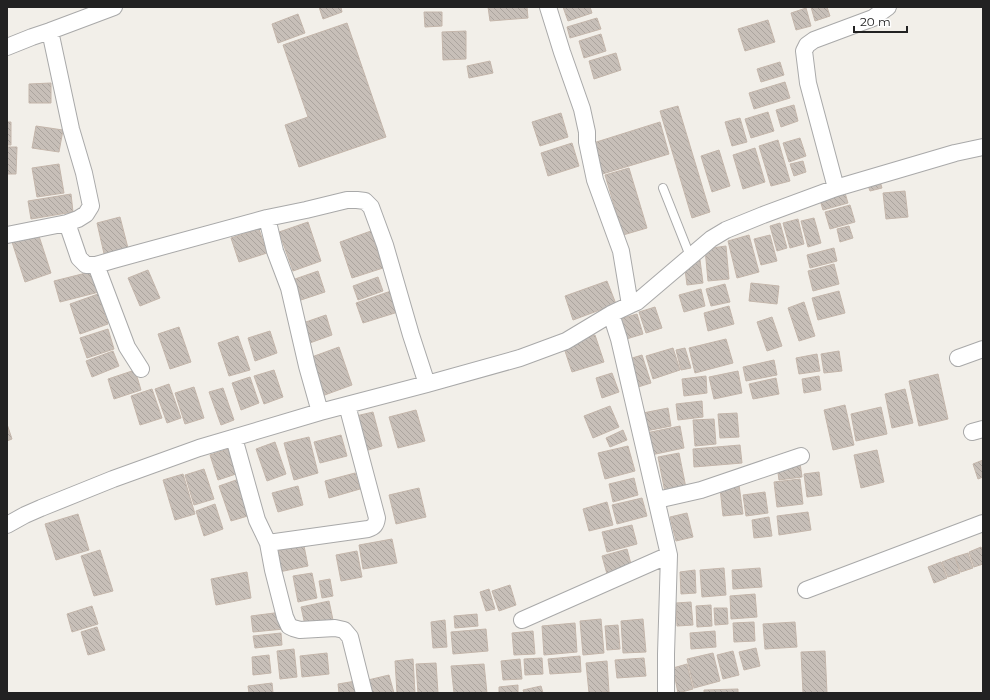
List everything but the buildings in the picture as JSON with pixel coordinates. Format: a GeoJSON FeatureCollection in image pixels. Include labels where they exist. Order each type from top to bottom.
{"type":"FeatureCollection","features":[{"type":"Feature","properties":{"kind":"street"},"geometry":{"type":"LineString","coordinates":[[7,47],[32,36],[50,31],[114,7]]}},
{"type":"Feature","properties":{"kind":"street"},"geometry":{"type":"LineString","coordinates":[[548,7],[582,109],[595,180],[622,251],[630,305]]}},
{"type":"Feature","properties":{"kind":"street"},"geometry":{"type":"LineString","coordinates":[[836,188],[808,83],[804,51],[807,45],[814,40],[873,18],[888,7]]}},
{"type":"Feature","properties":{"kind":"street"},"geometry":{"type":"LineString","coordinates":[[7,235],[67,223],[86,214],[91,206],[84,172],[71,129],[50,31]]}},
{"type":"Feature","properties":{"kind":"street"},"geometry":{"type":"LineString","coordinates":[[7,525],[41,508],[113,479],[199,448],[320,412],[520,358],[566,341],[611,314],[637,302],[711,239],[726,230],[836,188],[955,153],[983,147]]}},
{"type":"Feature","properties":{"kind":"street"},"geometry":{"type":"LineString","coordinates":[[67,223],[79,258],[86,265],[96,265],[267,218],[347,200],[365,201],[371,207],[385,245],[427,384]]}},
{"type":"Feature","properties":{"kind":"street"},"geometry":{"type":"LineString","coordinates":[[267,218],[275,251],[289,288],[307,366],[320,412]]}},
{"type":"Feature","properties":{"kind":"street"},"geometry":{"type":"LineString","coordinates":[[96,265],[127,347],[141,369]]}},
{"type":"Feature","properties":{"kind":"street"},"geometry":{"type":"LineString","coordinates":[[611,314],[619,339],[670,555],[666,693]]}},
{"type":"Feature","properties":{"kind":"street"},"geometry":{"type":"LineString","coordinates":[[958,358],[983,349]]}},
{"type":"Feature","properties":{"kind":"street"},"geometry":{"type":"LineString","coordinates":[[268,543],[368,529],[376,524],[377,518],[347,405]]}},
{"type":"Feature","properties":{"kind":"street"},"geometry":{"type":"LineString","coordinates":[[234,438],[257,520],[268,543],[273,570],[289,626],[300,630],[335,628],[344,630],[352,642],[364,693]]}},
{"type":"Feature","properties":{"kind":"street"},"geometry":{"type":"LineString","coordinates":[[656,500],[701,490],[801,456]]}},
{"type":"Feature","properties":{"kind":"street"},"geometry":{"type":"LineString","coordinates":[[806,590],[983,523]]}},
{"type":"Feature","properties":{"kind":"street"},"geometry":{"type":"LineString","coordinates":[[522,620],[670,555]]}},
{"type":"Feature","properties":{"kind":"lane"},"geometry":{"type":"LineString","coordinates":[[663,188],[690,256]]}}]}
